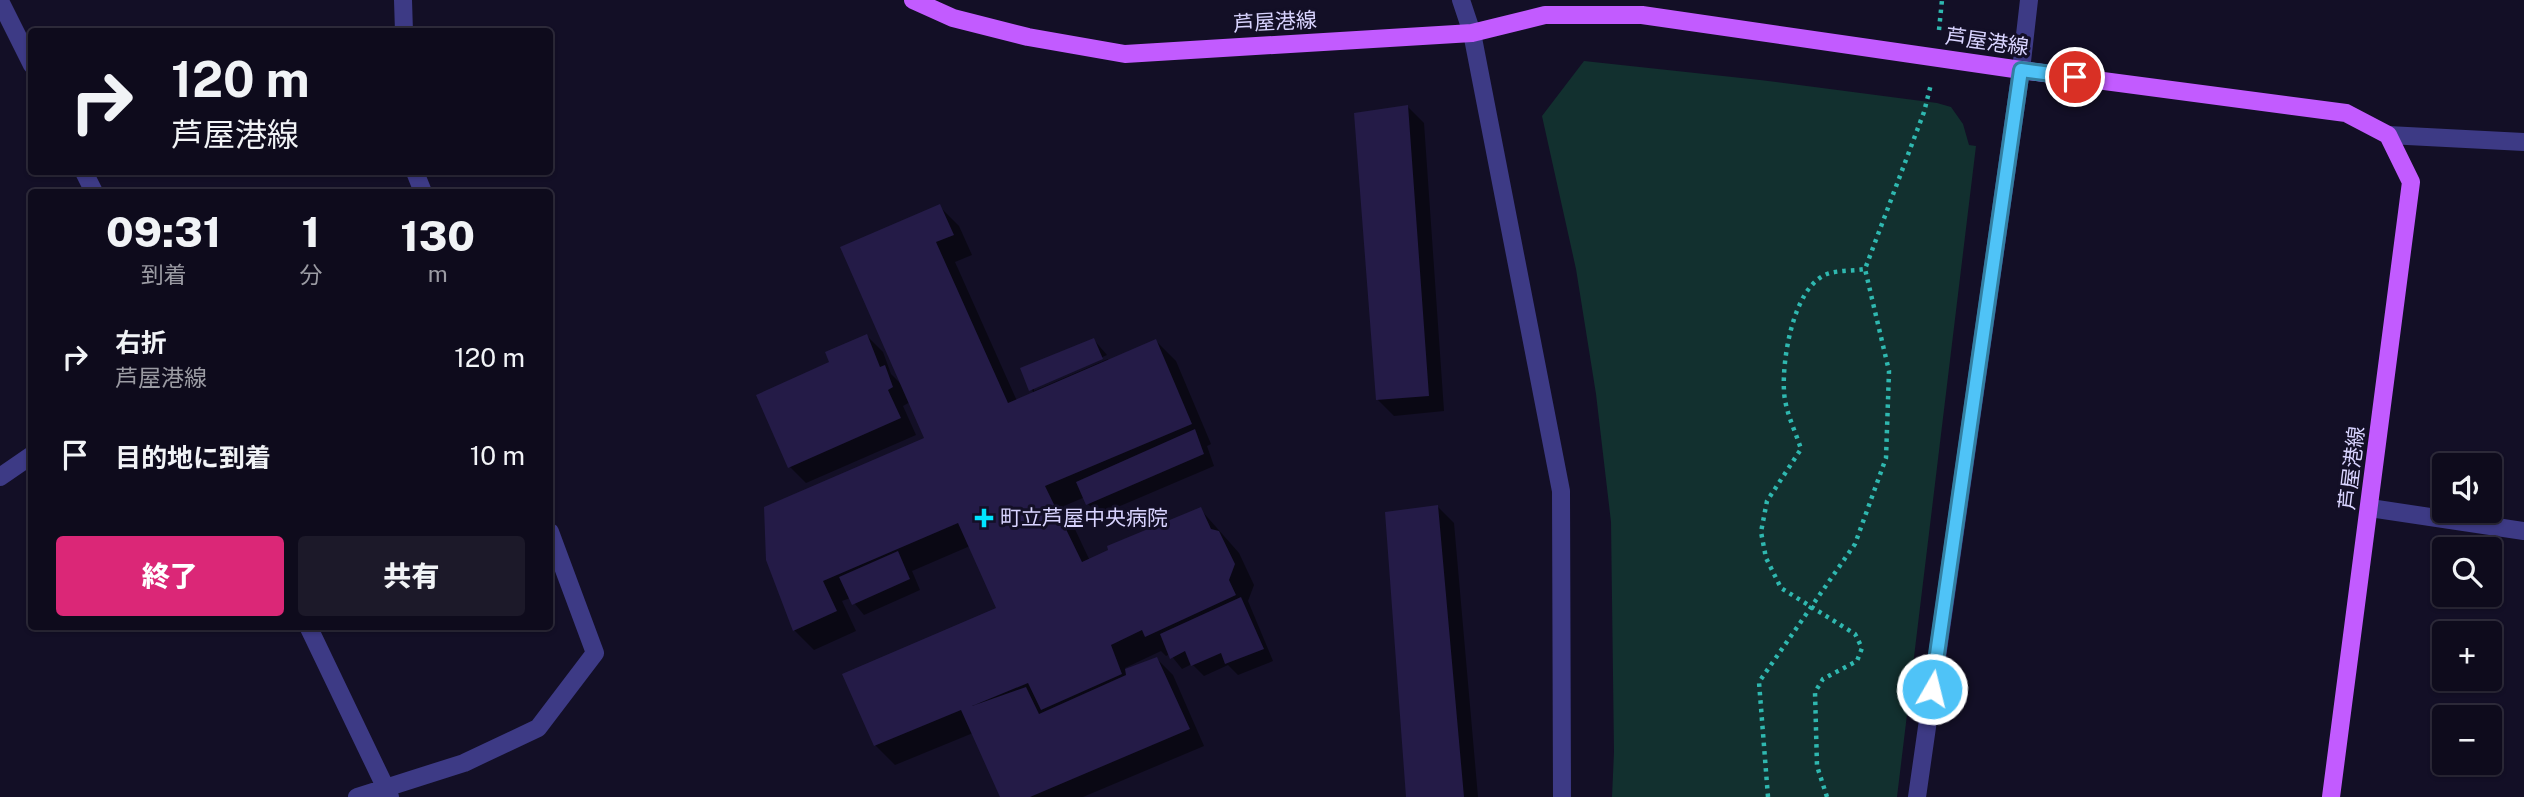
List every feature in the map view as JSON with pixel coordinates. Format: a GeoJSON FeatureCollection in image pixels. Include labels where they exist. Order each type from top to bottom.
{"type":"FeatureCollection","features":[{"type":"Feature","properties":{"kind":"main road","name":"芦屋港線"},"geometry":{"type":"LineString","coordinates":[[913,0],[953,18],[1028,37],[1125,54],[1472,33],[1545,15],[1642,15],[2021,70],[2346,113],[2388,135],[2411,182],[2331,797]]}},
{"type":"Feature","properties":{"kind":"street"},"geometry":{"type":"LineString","coordinates":[[403,0],[404,28]]}},
{"type":"Feature","properties":{"kind":"street"},"geometry":{"type":"LineString","coordinates":[[1461,0],[1472,33],[1561,491],[1562,797]]}},
{"type":"Feature","properties":{"kind":"street"},"geometry":{"type":"LineString","coordinates":[[1917,797],[2029,0]]}},
{"type":"Feature","properties":{"kind":"street"},"geometry":{"type":"LineString","coordinates":[[0,1],[28,57]]}},
{"type":"Feature","properties":{"kind":"street"},"geometry":{"type":"LineString","coordinates":[[2388,135],[2524,142]]}},
{"type":"Feature","properties":{"kind":"street"},"geometry":{"type":"LineString","coordinates":[[0,477],[28,458]]}},
{"type":"Feature","properties":{"kind":"street"},"geometry":{"type":"LineString","coordinates":[[2370,508],[2524,531]]}},
{"type":"Feature","properties":{"kind":"street"},"geometry":{"type":"LineString","coordinates":[[357,797],[388,792],[464,764],[538,728],[595,653],[553,540]]}},
{"type":"Feature","properties":{"kind":"street"},"geometry":{"type":"LineString","coordinates":[[310,630],[388,792]]}},
{"type":"Feature","properties":{"kind":"path"},"geometry":{"type":"LineString","coordinates":[[1768,797],[1759,681],[1855,544],[1886,458],[1889,371],[1865,270],[1930,93],[1942,0]]}},
{"type":"Feature","properties":{"kind":"path"},"geometry":{"type":"LineString","coordinates":[[1827,797],[1817,766],[1815,692],[1823,679],[1857,661],[1862,648],[1855,634],[1781,587],[1766,558],[1761,532],[1767,501],[1801,449],[1786,406],[1784,389],[1790,326],[1810,286],[1826,274],[1865,270]]}},
{"type":"Feature","properties":{"kind":"green space"},"geometry":{"type":"Polygon","coordinates":[[[1584,61],[1937,103],[1951,107],[1963,124],[1969,145],[1976,146],[1897,797],[1612,797],[1614,752],[1611,522],[1596,394],[1576,269],[1542,116],[1584,61]]]}},
{"type":"Feature","properties":{"kind":"building"},"geometry":{"type":"Polygon","coordinates":[[[1408,105],[1429,396],[1376,400],[1354,113],[1408,105]]]}},
{"type":"Feature","properties":{"kind":"building"},"geometry":{"type":"Polygon","coordinates":[[[940,204],[954,235],[936,242],[1008,403],[1156,339],[1192,424],[1045,486],[1082,562],[1108,550],[1107,546],[1201,507],[1211,529],[1219,531],[1235,564],[1229,580],[1236,595],[1145,637],[1142,630],[1111,645],[1122,674],[1041,710],[1028,683],[972,706],[1026,687],[1039,714],[1126,675],[1125,669],[1157,657],[1190,729],[1030,797],[1000,797],[961,710],[874,746],[842,674],[996,608],[958,523],[823,581],[837,611],[793,631],[766,560],[764,507],[924,438],[840,247],[940,204]]]}},
{"type":"Feature","properties":{"kind":"building"},"geometry":{"type":"Polygon","coordinates":[[[867,334],[880,367],[885,365],[893,387],[888,390],[901,418],[788,468],[756,395],[829,362],[825,352],[867,334]]]}},
{"type":"Feature","properties":{"kind":"building"},"geometry":{"type":"Polygon","coordinates":[[[1094,338],[1103,359],[1029,391],[1020,368],[1094,338]]]}},
{"type":"Feature","properties":{"kind":"building"},"geometry":{"type":"Polygon","coordinates":[[[1195,429],[1204,454],[1086,505],[1076,482],[1195,429]]]}},
{"type":"Feature","properties":{"kind":"building"},"geometry":{"type":"Polygon","coordinates":[[[1438,505],[1464,797],[1406,797],[1385,512],[1438,505]]]}},
{"type":"Feature","properties":{"kind":"building"},"geometry":{"type":"Polygon","coordinates":[[[898,551],[910,579],[852,605],[839,577],[898,551]]]}},
{"type":"Feature","properties":{"kind":"building"},"geometry":{"type":"Polygon","coordinates":[[[1241,597],[1264,649],[1225,664],[1221,653],[1191,666],[1185,651],[1170,659],[1160,634],[1241,597]]]}},
{"type":"Feature","properties":{"kind":"place","name":"町立芦屋中央病院"},"geometry":{"type":"Point","coordinates":[984,518]}},
{"type":"Feature","properties":{"kind":"route"},"geometry":{"type":"LineString","coordinates":[[1932,689],[2021,70],[2075,77]]}}]}
